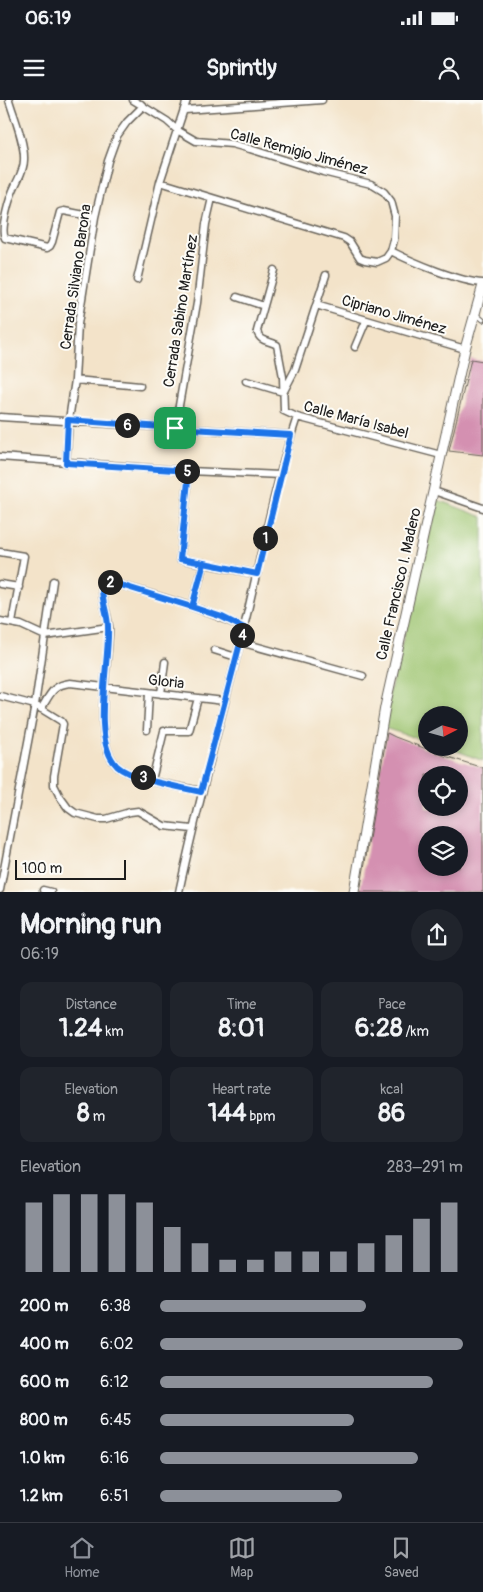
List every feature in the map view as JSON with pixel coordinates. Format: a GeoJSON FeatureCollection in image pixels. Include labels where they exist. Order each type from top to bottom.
{"type":"FeatureCollection","features":[{"type":"Feature","properties":{"kind":"main road","name":"Calle Francisco I. Madero"},"geometry":{"type":"LineString","coordinates":[[354,892],[385,707],[465,349],[483,284]]}},
{"type":"Feature","properties":{"kind":"street"},"geometry":{"type":"LineString","coordinates":[[9,100],[23,148],[24,160],[22,173],[14,188],[7,214],[3,232],[6,238],[47,248],[52,242],[60,212],[95,217]]}},
{"type":"Feature","properties":{"kind":"street","name":"Calle Remigio Jiménez"},"geometry":{"type":"LineString","coordinates":[[133,100],[196,141],[241,146],[322,172],[371,184],[384,192],[391,201],[395,216],[394,240],[391,251]]}},
{"type":"Feature","properties":{"kind":"street"},"geometry":{"type":"LineString","coordinates":[[136,280],[160,182],[188,100]]}},
{"type":"Feature","properties":{"kind":"street"},"geometry":{"type":"LineString","coordinates":[[184,110],[322,100]]}},
{"type":"Feature","properties":{"kind":"street","name":"Cerrada Silviano Barona"},"geometry":{"type":"LineString","coordinates":[[66,463],[68,420],[76,380],[78,324],[95,217],[108,162],[117,136],[140,103]]}},
{"type":"Feature","properties":{"kind":"street"},"geometry":{"type":"LineString","coordinates":[[160,182],[344,238],[350,242],[360,258],[365,260],[377,262],[386,258],[391,251],[456,277],[473,283],[483,284]]}},
{"type":"Feature","properties":{"kind":"street","name":"Cerrada Sabino Martínez"},"geometry":{"type":"LineString","coordinates":[[175,428],[197,303],[206,224],[212,198]]}},
{"type":"Feature","properties":{"kind":"street"},"geometry":{"type":"LineString","coordinates":[[274,270],[257,331],[258,336],[262,340],[277,345],[283,377],[283,392]]}},
{"type":"Feature","properties":{"kind":"street"},"geometry":{"type":"LineString","coordinates":[[283,392],[295,370],[326,275]]}},
{"type":"Feature","properties":{"kind":"street"},"geometry":{"type":"LineString","coordinates":[[237,297],[264,306]]}},
{"type":"Feature","properties":{"kind":"street","name":"Cipriano Jiménez"},"geometry":{"type":"LineString","coordinates":[[316,305],[465,349]]}},
{"type":"Feature","properties":{"kind":"street"},"geometry":{"type":"LineString","coordinates":[[355,347],[366,321]]}},
{"type":"Feature","properties":{"kind":"street"},"geometry":{"type":"LineString","coordinates":[[76,380],[140,386]]}},
{"type":"Feature","properties":{"kind":"street"},"geometry":{"type":"LineString","coordinates":[[246,380],[283,392]]}},
{"type":"Feature","properties":{"kind":"street","name":"Calle María Isabel"},"geometry":{"type":"LineString","coordinates":[[283,392],[284,411],[297,418],[441,455]]}},
{"type":"Feature","properties":{"kind":"street"},"geometry":{"type":"LineString","coordinates":[[0,417],[291,435]]}},
{"type":"Feature","properties":{"kind":"street"},"geometry":{"type":"LineString","coordinates":[[179,892],[201,792],[244,628],[280,475],[297,418]]}},
{"type":"Feature","properties":{"kind":"street"},"geometry":{"type":"LineString","coordinates":[[0,457],[189,471],[280,475]]}},
{"type":"Feature","properties":{"kind":"street"},"geometry":{"type":"LineString","coordinates":[[189,471],[180,559],[257,574]]}},
{"type":"Feature","properties":{"kind":"street"},"geometry":{"type":"LineString","coordinates":[[434,491],[483,508]]}},
{"type":"Feature","properties":{"kind":"street"},"geometry":{"type":"LineString","coordinates":[[0,552],[24,556],[12,623]]}},
{"type":"Feature","properties":{"kind":"street"},"geometry":{"type":"LineString","coordinates":[[192,607],[204,563]]}},
{"type":"Feature","properties":{"kind":"street"},"geometry":{"type":"LineString","coordinates":[[0,890],[35,705],[54,581]]}},
{"type":"Feature","properties":{"kind":"street"},"geometry":{"type":"LineString","coordinates":[[201,792],[127,772],[117,766],[110,754],[104,735],[103,715],[108,627],[102,590],[104,583],[111,582],[192,607],[222,617],[244,628]]}},
{"type":"Feature","properties":{"kind":"street"},"geometry":{"type":"LineString","coordinates":[[0,584],[19,587]]}},
{"type":"Feature","properties":{"kind":"street"},"geometry":{"type":"LineString","coordinates":[[0,621],[21,625],[45,636],[108,627]]}},
{"type":"Feature","properties":{"kind":"street"},"geometry":{"type":"LineString","coordinates":[[240,642],[363,676]]}},
{"type":"Feature","properties":{"kind":"street"},"geometry":{"type":"LineString","coordinates":[[214,650],[236,657]]}},
{"type":"Feature","properties":{"kind":"street"},"geometry":{"type":"LineString","coordinates":[[161,694],[165,662]]}},
{"type":"Feature","properties":{"kind":"street","name":"Gloria"},"geometry":{"type":"LineString","coordinates":[[41,709],[59,684],[70,683],[224,700]]}},
{"type":"Feature","properties":{"kind":"street"},"geometry":{"type":"LineString","coordinates":[[147,730],[149,693]]}},
{"type":"Feature","properties":{"kind":"street"},"geometry":{"type":"LineString","coordinates":[[0,696],[35,705],[61,720],[63,724],[54,785],[68,808],[75,813],[98,819],[106,819],[138,811],[164,826],[192,829]]}},
{"type":"Feature","properties":{"kind":"street"},"geometry":{"type":"LineString","coordinates":[[152,780],[164,731],[189,731],[198,698]]}},
{"type":"Feature","properties":{"kind":"street"},"geometry":{"type":"LineString","coordinates":[[42,890],[51,892]]}},
{"type":"Feature","properties":{"kind":"lane"},"geometry":{"type":"LineString","coordinates":[[475,313],[483,320]]}},
{"type":"Feature","properties":{"kind":"green space"},"geometry":{"type":"Polygon","coordinates":[[[438,500],[483,517],[483,761],[468,755],[468,706],[418,706],[418,739],[381,727],[438,500]]]}},
{"type":"Feature","properties":{"kind":"building"},"geometry":{"type":"Polygon","coordinates":[[[471,359],[483,361],[483,455],[449,451],[471,359]]]}},
{"type":"Feature","properties":{"kind":"building"},"geometry":{"type":"Polygon","coordinates":[[[387,733],[418,746],[418,756],[445,756],[483,768],[483,892],[360,892],[387,733]]]}},
{"type":"Feature","properties":{"kind":"route"},"geometry":{"type":"LineString","coordinates":[[175,428],[68,420],[66,463],[189,471],[180,559],[204,563],[192,607],[222,617],[244,628],[201,792],[127,772],[117,766],[110,754],[104,735],[103,715],[108,627],[102,586],[104,583],[111,582],[192,607],[204,563],[257,574],[291,435],[175,428]]}}]}
